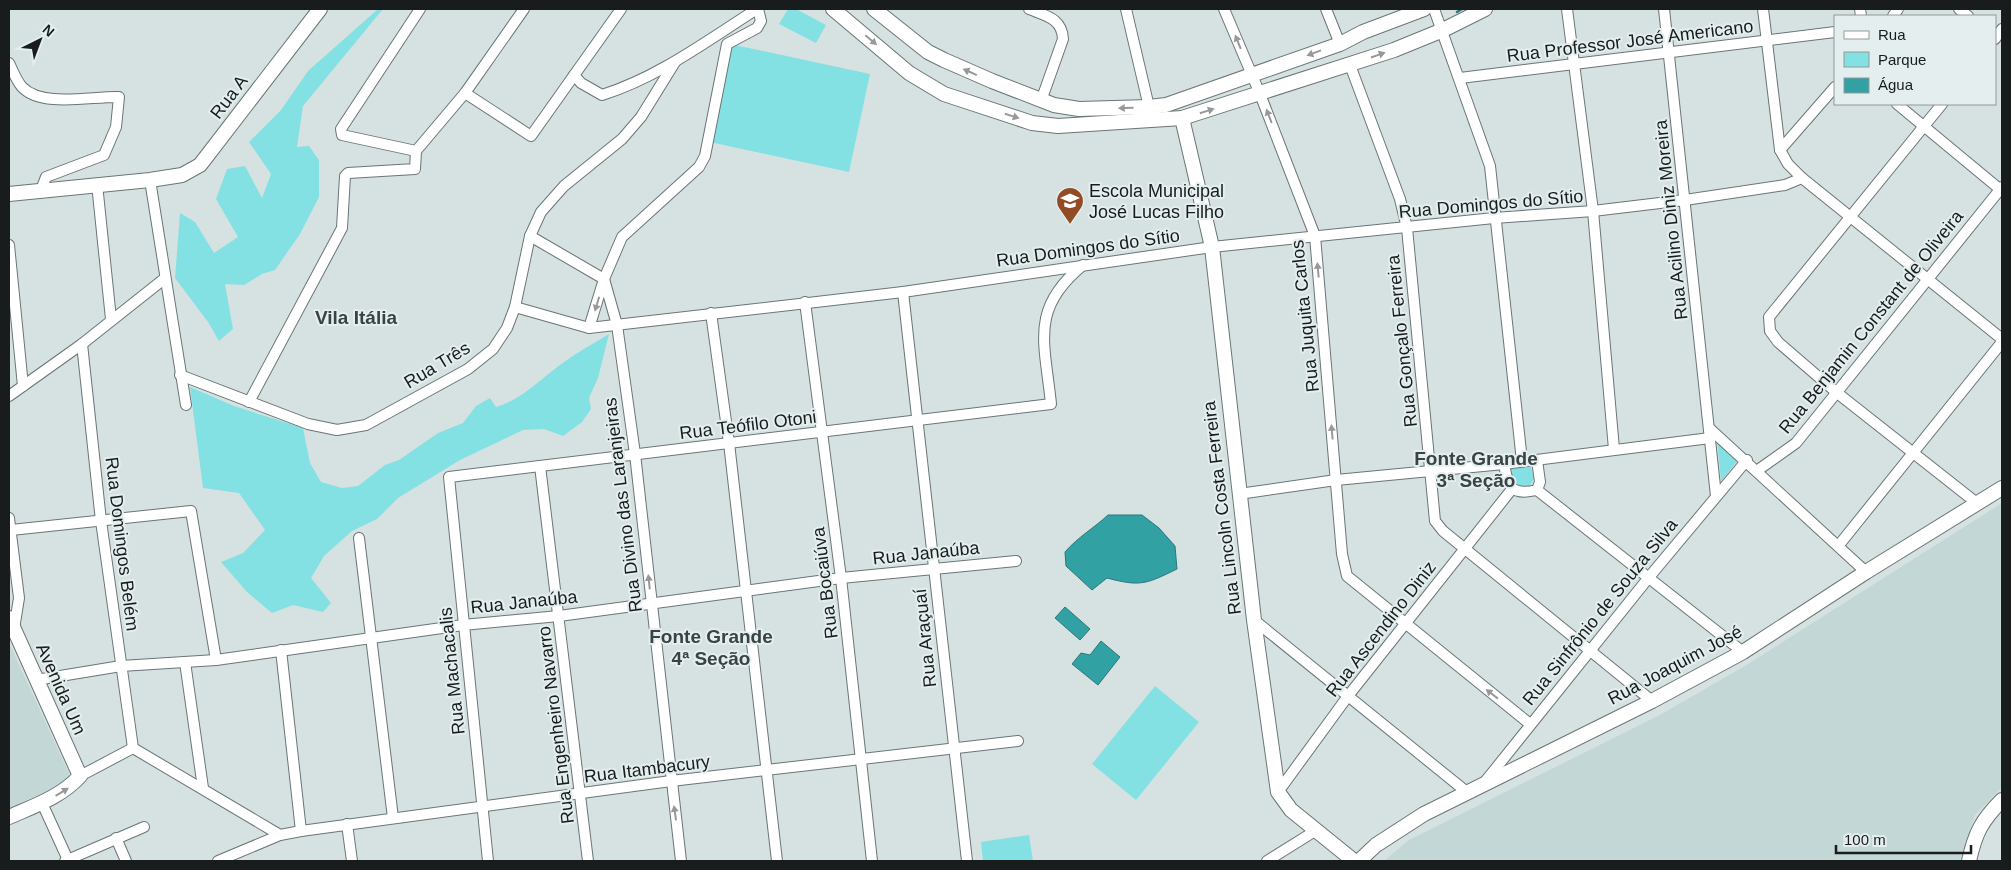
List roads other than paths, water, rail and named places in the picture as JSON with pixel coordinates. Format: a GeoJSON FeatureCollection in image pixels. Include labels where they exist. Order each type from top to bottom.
{"type":"FeatureCollection","features":[{"type":"Feature","properties":{"kind":"street","name":"Rua A"},"geometry":{"type":"LineString","coordinates":[[9,194],[150,180],[182,175],[200,165],[320,9]]}},
{"type":"Feature","properties":{"kind":"street"},"geometry":{"type":"LineString","coordinates":[[416,152],[340,132],[420,9]]}},
{"type":"Feature","properties":{"kind":"street"},"geometry":{"type":"LineString","coordinates":[[249,402],[342,228],[344,176],[348,173],[415,169],[416,152],[465,93],[524,9]]}},
{"type":"Feature","properties":{"kind":"street"},"geometry":{"type":"LineString","coordinates":[[465,93],[531,136],[621,9]]}},
{"type":"Feature","properties":{"kind":"street"},"geometry":{"type":"LineString","coordinates":[[515,307],[589,328],[604,279],[622,237],[699,166],[705,156],[727,44],[757,28],[761,21],[757,9],[675,62],[617,90],[602,95],[581,83],[574,75]]}},
{"type":"Feature","properties":{"kind":"street"},"geometry":{"type":"LineString","coordinates":[[833,9],[909,73],[944,94],[1032,123],[1058,126],[1182,118],[1350,65],[1443,30],[1485,9]]}},
{"type":"Feature","properties":{"kind":"street"},"geometry":{"type":"LineString","coordinates":[[875,9],[928,52],[1041,101],[1080,109],[1148,108],[1166,105],[1340,44],[1363,32],[1424,9]]}},
{"type":"Feature","properties":{"kind":"street"},"geometry":{"type":"LineString","coordinates":[[1029,9],[1058,21],[1062,28],[1063,38],[1041,101]]}},
{"type":"Feature","properties":{"kind":"street"},"geometry":{"type":"LineString","coordinates":[[1126,9],[1148,108]]}},
{"type":"Feature","properties":{"kind":"street","name":"Rua Juquita Carlos"},"geometry":{"type":"LineString","coordinates":[[1224,9],[1260,94],[1315,236],[1342,554],[1347,576],[1406,626]]}},
{"type":"Feature","properties":{"kind":"street"},"geometry":{"type":"LineString","coordinates":[[1326,9],[1340,44]]}},
{"type":"Feature","properties":{"kind":"street"},"geometry":{"type":"LineString","coordinates":[[1434,9],[1490,166],[1494,218],[1522,461]]}},
{"type":"Feature","properties":{"kind":"street"},"geometry":{"type":"LineString","coordinates":[[1566,9],[1575,64],[1592,211],[1614,449]]}},
{"type":"Feature","properties":{"kind":"street","name":"Rua Acilino Diniz Moreira"},"geometry":{"type":"LineString","coordinates":[[1664,9],[1716,496]]}},
{"type":"Feature","properties":{"kind":"street"},"geometry":{"type":"LineString","coordinates":[[1763,9],[1780,150],[1788,164],[1802,178],[1928,277],[2002,340],[1839,545]]}},
{"type":"Feature","properties":{"kind":"street","name":"Rua Professor José Americano"},"geometry":{"type":"LineString","coordinates":[[1460,78],[1834,32]]}},
{"type":"Feature","properties":{"kind":"street","name":"Rua Três"},"geometry":{"type":"LineString","coordinates":[[180,375],[308,424],[337,430],[366,425],[468,369],[493,349],[507,328],[515,307],[530,236],[541,212],[555,195],[622,139],[641,117],[675,62]]}},
{"type":"Feature","properties":{"kind":"street"},"geometry":{"type":"LineString","coordinates":[[9,63],[23,88],[51,100],[100,96],[119,97],[116,127],[104,155],[46,177],[41,190]]}},
{"type":"Feature","properties":{"kind":"street","name":"Rua Gonçalo Ferreira"},"geometry":{"type":"LineString","coordinates":[[1350,65],[1400,199],[1407,228],[1435,520],[1443,531],[1652,701]]}},
{"type":"Feature","properties":{"kind":"street"},"geometry":{"type":"LineString","coordinates":[[1780,150],[1834,89]]}},
{"type":"Feature","properties":{"kind":"street"},"geometry":{"type":"LineString","coordinates":[[1899,105],[2002,189]]}},
{"type":"Feature","properties":{"kind":"street"},"geometry":{"type":"LineString","coordinates":[[1941,105],[1769,317],[1770,331],[1778,342],[1836,392],[1978,504]]}},
{"type":"Feature","properties":{"kind":"street","name":"Rua Lincoln Costa Ferreira"},"geometry":{"type":"LineString","coordinates":[[1182,118],[1212,247],[1254,620],[1278,792],[1291,810],[1354,861]]}},
{"type":"Feature","properties":{"kind":"street","name":"Rua Domingos do Sítio"},"geometry":{"type":"LineString","coordinates":[[589,328],[903,292],[1083,264],[1212,247],[1494,218],[1592,211],[1685,200],[1785,185],[1802,178]]}},
{"type":"Feature","properties":{"kind":"street"},"geometry":{"type":"LineString","coordinates":[[150,180],[164,278],[186,405]]}},
{"type":"Feature","properties":{"kind":"street"},"geometry":{"type":"LineString","coordinates":[[97,184],[111,319]]}},
{"type":"Feature","properties":{"kind":"street","name":"Rua Benjamin Constant de Oliveira"},"geometry":{"type":"LineString","coordinates":[[1758,470],[1796,443],[1928,277],[2002,189]]}},
{"type":"Feature","properties":{"kind":"street"},"geometry":{"type":"LineString","coordinates":[[530,236],[604,279]]}},
{"type":"Feature","properties":{"kind":"street"},"geometry":{"type":"LineString","coordinates":[[9,245],[23,386]]}},
{"type":"Feature","properties":{"kind":"street","name":"Rua Teófilo Otoni"},"geometry":{"type":"LineString","coordinates":[[449,477],[1051,404],[1044,328],[1047,311],[1054,293],[1064,280],[1083,264]]}},
{"type":"Feature","properties":{"kind":"street"},"geometry":{"type":"LineString","coordinates":[[9,396],[82,344],[164,278]]}},
{"type":"Feature","properties":{"kind":"street","name":"Rua Divino das Laranjeiras"},"geometry":{"type":"LineString","coordinates":[[604,279],[617,325],[635,454],[681,861]]}},
{"type":"Feature","properties":{"kind":"street","name":"Rua Araçuaí"},"geometry":{"type":"LineString","coordinates":[[903,292],[967,861]]}},
{"type":"Feature","properties":{"kind":"street","name":"Rua Bocaiúva"},"geometry":{"type":"LineString","coordinates":[[805,302],[841,578],[872,861]]}},
{"type":"Feature","properties":{"kind":"street"},"geometry":{"type":"LineString","coordinates":[[711,313],[729,443],[777,861]]}},
{"type":"Feature","properties":{"kind":"street","name":"Rua Domingos Belém"},"geometry":{"type":"LineString","coordinates":[[82,344],[101,521],[133,748]]}},
{"type":"Feature","properties":{"kind":"street"},"geometry":{"type":"LineString","coordinates":[[1240,494],[1336,480],[1537,460],[1710,433],[1747,460],[1866,572]]}},
{"type":"Feature","properties":{"kind":"street"},"geometry":{"type":"LineString","coordinates":[[1537,460],[1540,482],[1537,490]]}},
{"type":"Feature","properties":{"kind":"street","name":"Rua Sinfrônio de Souza Silva"},"geometry":{"type":"LineString","coordinates":[[1475,790],[1747,460]]}},
{"type":"Feature","properties":{"kind":"street"},"geometry":{"type":"LineString","coordinates":[[1504,464],[1507,484],[1512,489],[1524,493],[1537,490]]}},
{"type":"Feature","properties":{"kind":"street","name":"Rua Engenheiro Navarro"},"geometry":{"type":"LineString","coordinates":[[540,466],[588,861]]}},
{"type":"Feature","properties":{"kind":"street","name":"Rua Machacalis"},"geometry":{"type":"LineString","coordinates":[[449,477],[463,625],[484,806],[488,861]]}},
{"type":"Feature","properties":{"kind":"street","name":"Rua Joaquim José"},"geometry":{"type":"LineString","coordinates":[[1359,861],[1397,830],[1424,814],[1652,701],[1743,652],[1866,572],[2002,488]]}},
{"type":"Feature","properties":{"kind":"street","name":"Rua Ascendino Diniz"},"geometry":{"type":"LineString","coordinates":[[1278,792],[1348,696],[1406,626],[1512,489]]}},
{"type":"Feature","properties":{"kind":"street"},"geometry":{"type":"LineString","coordinates":[[1537,490],[1650,576],[1743,652]]}},
{"type":"Feature","properties":{"kind":"street"},"geometry":{"type":"LineString","coordinates":[[11,530],[191,511],[216,660]]}},
{"type":"Feature","properties":{"kind":"street"},"geometry":{"type":"LineString","coordinates":[[9,518],[19,598],[11,624]]}},
{"type":"Feature","properties":{"kind":"street"},"geometry":{"type":"LineString","coordinates":[[359,538],[393,818]]}},
{"type":"Feature","properties":{"kind":"street","name":"Rua Janaúba"},"geometry":{"type":"LineString","coordinates":[[36,680],[121,666],[216,660],[463,625],[559,616],[841,578],[1016,560]]}},
{"type":"Feature","properties":{"kind":"street"},"geometry":{"type":"LineString","coordinates":[[1254,620],[1348,696],[1475,790]]}},
{"type":"Feature","properties":{"kind":"street","name":"Avenida Um"},"geometry":{"type":"LineString","coordinates":[[11,624],[80,776]]}},
{"type":"Feature","properties":{"kind":"street"},"geometry":{"type":"LineString","coordinates":[[1406,626],[1530,724]]}},
{"type":"Feature","properties":{"kind":"street"},"geometry":{"type":"LineString","coordinates":[[281,650],[301,831]]}},
{"type":"Feature","properties":{"kind":"street"},"geometry":{"type":"LineString","coordinates":[[185,662],[203,788]]}},
{"type":"Feature","properties":{"kind":"street","name":"Rua Itambacury"},"geometry":{"type":"LineString","coordinates":[[220,861],[280,835],[347,824],[671,781],[1018,741]]}},
{"type":"Feature","properties":{"kind":"street"},"geometry":{"type":"LineString","coordinates":[[9,817],[42,803],[70,787],[80,776],[133,748],[280,835]]}},
{"type":"Feature","properties":{"kind":"street"},"geometry":{"type":"LineString","coordinates":[[1969,861],[1972,845],[1983,819],[2002,800]]}},
{"type":"Feature","properties":{"kind":"street"},"geometry":{"type":"LineString","coordinates":[[42,803],[67,861],[144,827]]}},
{"type":"Feature","properties":{"kind":"street"},"geometry":{"type":"LineString","coordinates":[[347,824],[352,861]]}},
{"type":"Feature","properties":{"kind":"street"},"geometry":{"type":"LineString","coordinates":[[1267,861],[1315,831]]}},
{"type":"Feature","properties":{"kind":"street"},"geometry":{"type":"LineString","coordinates":[[116,838],[126,861]]}},
{"type":"Feature","properties":{"kind":"water"},"geometry":{"type":"Polygon","coordinates":[[[1108,515],[1142,515],[1159,528],[1175,546],[1177,569],[1143,583],[1107,578],[1092,590],[1066,566],[1065,552],[1108,515]]]}},
{"type":"Feature","properties":{"kind":"water"},"geometry":{"type":"Polygon","coordinates":[[[1065,607],[1090,629],[1080,640],[1055,618],[1065,607]]]}},
{"type":"Feature","properties":{"kind":"water"},"geometry":{"type":"Polygon","coordinates":[[[1101,641],[1120,657],[1098,685],[1072,664],[1081,653],[1090,655],[1101,641]]]}},
{"type":"Feature","properties":{"kind":"waterway"},"geometry":{"type":"LineString","coordinates":[[1457,12],[1462,9]]}},
{"type":"Feature","properties":{"kind":"place","name":"Escola Municipal José Lucas Filho"},"geometry":{"type":"Point","coordinates":[1070,225]}},
{"type":"Feature","properties":{"kind":"district","name":"Vila Itália"},"geometry":{"type":"Point","coordinates":[356,317]}},
{"type":"Feature","properties":{"kind":"district","name":"Fonte Grande 3ª Seção"},"geometry":{"type":"Point","coordinates":[1476,469]}},
{"type":"Feature","properties":{"kind":"district","name":"Fonte Grande 4ª Seção"},"geometry":{"type":"Point","coordinates":[711,647]}}]}
